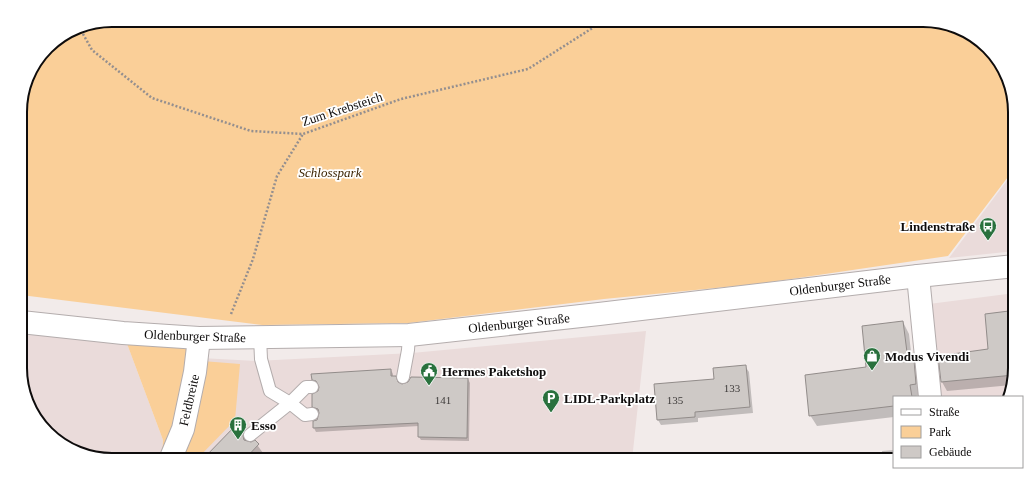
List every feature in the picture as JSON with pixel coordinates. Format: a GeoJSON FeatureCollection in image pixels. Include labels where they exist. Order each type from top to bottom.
{"type":"FeatureCollection","features":[{"type":"Feature","properties":{"kind":"street","name":"Oldenburger Straße"},"geometry":{"type":"LineString","coordinates":[[27,323],[123,333],[200,338],[409,334],[599,314],[1008,267]]}},
{"type":"Feature","properties":{"kind":"street"},"geometry":{"type":"LineString","coordinates":[[918,276],[930,396]]}},
{"type":"Feature","properties":{"kind":"street","name":"Feldbreite"},"geometry":{"type":"LineString","coordinates":[[173,453],[183,429],[195,372],[200,338]]}},
{"type":"Feature","properties":{"kind":"lane"},"geometry":{"type":"LineString","coordinates":[[403,377],[408,350],[409,334]]}},
{"type":"Feature","properties":{"kind":"lane"},"geometry":{"type":"LineString","coordinates":[[260,337],[261,359],[270,391],[290,403],[305,415],[312,414]]}},
{"type":"Feature","properties":{"kind":"lane"},"geometry":{"type":"LineString","coordinates":[[250,435],[290,403],[306,387],[312,387]]}},
{"type":"Feature","properties":{"kind":"path","name":"Zum Krebsteich"},"geometry":{"type":"LineString","coordinates":[[83,32],[92,50],[152,98],[251,131],[304,134],[401,99],[528,69],[594,27]]}},
{"type":"Feature","properties":{"kind":"path"},"geometry":{"type":"LineString","coordinates":[[222,338],[253,259],[277,176],[304,134]]}},
{"type":"Feature","properties":{"kind":"shaded area"},"geometry":{"type":"Polygon","coordinates":[[[1008,179],[1008,252],[949,258],[1008,179]]]}},
{"type":"Feature","properties":{"kind":"shaded area"},"geometry":{"type":"Polygon","coordinates":[[[1008,294],[1008,368],[1003,396],[934,396],[921,305],[1008,294]]]}},
{"type":"Feature","properties":{"kind":"shaded area"},"geometry":{"type":"Polygon","coordinates":[[[27,323],[123,333],[163,440],[162,453],[107,453],[80,447],[60,435],[52,428],[38,410],[30,390],[27,368],[27,323]]]}},
{"type":"Feature","properties":{"kind":"shaded area"},"geometry":{"type":"Polygon","coordinates":[[[646,331],[633,453],[179,453],[201,358],[256,361],[412,353],[646,331]]]}},
{"type":"Feature","properties":{"kind":"green space","name":"Schlosspark"},"geometry":{"type":"Polygon","coordinates":[[[112,27],[928,27],[955,33],[975,45],[990,60],[1002,80],[1008,112],[1008,177],[948,256],[756,284],[604,299],[409,323],[262,325],[27,296],[27,107],[30,90],[38,70],[56,48],[70,38],[90,30],[112,27]]]}},
{"type":"Feature","properties":{"kind":"green space"},"geometry":{"type":"Polygon","coordinates":[[[123,333],[199,338],[164,453],[162,453],[163,440],[123,333]]]}},
{"type":"Feature","properties":{"kind":"green space"},"geometry":{"type":"Polygon","coordinates":[[[202,361],[240,364],[235,420],[203,453],[178,453],[202,361]]]}},
{"type":"Feature","properties":{"kind":"building"},"geometry":{"type":"Polygon","coordinates":[[[1008,311],[1007,376],[941,382],[938,356],[988,349],[985,314],[1008,311]]]}},
{"type":"Feature","properties":{"kind":"building","name":"Modus Vivendi"},"geometry":{"type":"Polygon","coordinates":[[[903,321],[908,360],[914,360],[916,384],[910,385],[912,396],[893,396],[893,406],[809,416],[805,375],[866,367],[862,326],[903,321]]]}},
{"type":"Feature","properties":{"kind":"building"},"geometry":{"type":"Polygon","coordinates":[[[746,365],[750,407],[695,412],[695,417],[657,420],[654,384],[714,379],[713,368],[746,365]]]}},
{"type":"Feature","properties":{"kind":"building"},"geometry":{"type":"Polygon","coordinates":[[[391,369],[391,376],[396,376],[398,382],[402,384],[408,382],[411,377],[468,378],[467,438],[418,437],[418,423],[313,428],[313,421],[317,420],[319,413],[318,409],[312,407],[312,394],[318,391],[319,387],[316,381],[312,380],[311,374],[391,369]]]}},
{"type":"Feature","properties":{"kind":"building","name":"Esso"},"geometry":{"type":"Polygon","coordinates":[[[238,423],[245,430],[243,436],[244,440],[251,442],[255,440],[259,444],[251,453],[209,453],[238,423]]]}},
{"type":"Feature","properties":{"kind":"place","name":"Lindenstraße"},"geometry":{"type":"Point","coordinates":[988,241]}},
{"type":"Feature","properties":{"kind":"place","name":"Modus Vivendi"},"geometry":{"type":"Point","coordinates":[872,371]}},
{"type":"Feature","properties":{"kind":"place","name":"Hermes Paketshop"},"geometry":{"type":"Point","coordinates":[429,386]}},
{"type":"Feature","properties":{"kind":"place","name":"LIDL-Parkplatz"},"geometry":{"type":"Point","coordinates":[551,413]}},
{"type":"Feature","properties":{"kind":"place","name":"Esso"},"geometry":{"type":"Point","coordinates":[238,440]}}]}
